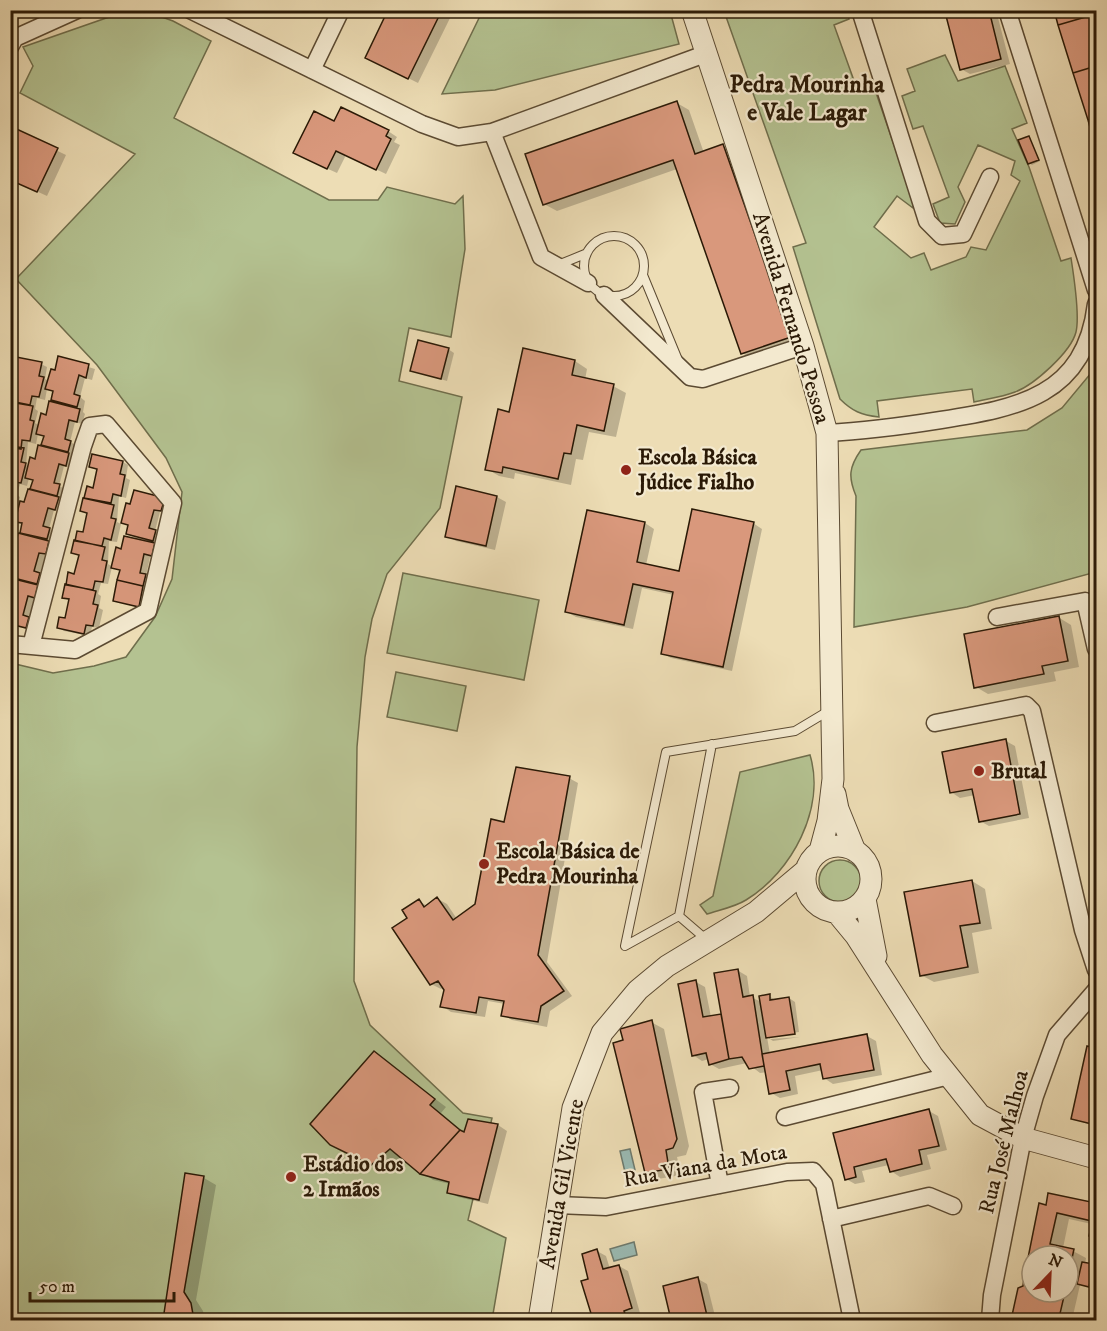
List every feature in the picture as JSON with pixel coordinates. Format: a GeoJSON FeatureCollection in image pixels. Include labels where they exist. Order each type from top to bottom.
{"type":"FeatureCollection","features":[{"type":"Feature","properties":{"kind":"street"},"geometry":{"type":"LineString","coordinates":[[10,48],[15,38],[77,10]]}},
{"type":"Feature","properties":{"kind":"street"},"geometry":{"type":"LineString","coordinates":[[190,10],[416,121],[458,137],[492,132],[705,54]]}},
{"type":"Feature","properties":{"kind":"street"},"geometry":{"type":"LineString","coordinates":[[312,70],[341,10]]}},
{"type":"Feature","properties":{"kind":"street","name":"Avenida Fernando Pessoa"},"geometry":{"type":"LineString","coordinates":[[692,10],[803,346],[827,433],[833,779]]}},
{"type":"Feature","properties":{"kind":"street"},"geometry":{"type":"LineString","coordinates":[[860,10],[927,222],[942,236],[963,234],[990,177]]}},
{"type":"Feature","properties":{"kind":"street"},"geometry":{"type":"LineString","coordinates":[[1007,10],[1096,290]]}},
{"type":"Feature","properties":{"kind":"street"},"geometry":{"type":"LineString","coordinates":[[492,132],[541,257],[588,283]]}},
{"type":"Feature","properties":{"kind":"street"},"geometry":{"type":"LineString","coordinates":[[604,295],[690,376],[703,379],[803,346]]}},
{"type":"Feature","properties":{"kind":"street"},"geometry":{"type":"LineString","coordinates":[[827,433],[869,431],[1000,411],[1033,398],[1053,387],[1074,365],[1088,342],[1096,304]]}},
{"type":"Feature","properties":{"kind":"street"},"geometry":{"type":"LineString","coordinates":[[10,644],[31,646],[75,650],[148,611],[173,503],[106,424],[90,426],[83,446],[31,646]]}},
{"type":"Feature","properties":{"kind":"street"},"geometry":{"type":"LineString","coordinates":[[997,617],[1085,601],[1096,649]]}},
{"type":"Feature","properties":{"kind":"street"},"geometry":{"type":"LineString","coordinates":[[935,723],[1026,705],[1032,711],[1083,930],[1096,970]]}},
{"type":"Feature","properties":{"kind":"street"},"geometry":{"type":"LineString","coordinates":[[833,779],[838,809],[855,850],[869,867],[870,889],[865,899],[848,911],[837,913]]}},
{"type":"Feature","properties":{"kind":"street"},"geometry":{"type":"LineString","coordinates":[[756,912],[806,870],[820,851],[828,821],[833,779]]}},
{"type":"Feature","properties":{"kind":"street"},"geometry":{"type":"LineString","coordinates":[[820,851],[838,846],[855,850]]}},
{"type":"Feature","properties":{"kind":"street"},"geometry":{"type":"LineString","coordinates":[[806,870],[805,878],[809,895],[816,904],[837,913],[879,971],[932,1055],[980,1115],[1023,1138],[1096,1158]]}},
{"type":"Feature","properties":{"kind":"street"},"geometry":{"type":"LineString","coordinates":[[756,912],[809,895]]}},
{"type":"Feature","properties":{"kind":"street"},"geometry":{"type":"LineString","coordinates":[[865,899],[867,921],[879,971]]}},
{"type":"Feature","properties":{"kind":"street","name":"Avenida Gil Vicente"},"geometry":{"type":"LineString","coordinates":[[539,1320],[573,1108],[602,1033],[638,990],[667,966],[756,912]]}},
{"type":"Feature","properties":{"kind":"street","name":"Rua José Malhoa"},"geometry":{"type":"LineString","coordinates":[[986,1319],[1023,1138],[1057,1035],[1096,990]]}},
{"type":"Feature","properties":{"kind":"street"},"geometry":{"type":"LineString","coordinates":[[785,1117],[948,1076]]}},
{"type":"Feature","properties":{"kind":"street"},"geometry":{"type":"LineString","coordinates":[[720,1185],[703,1092],[730,1088]]}},
{"type":"Feature","properties":{"kind":"street","name":"Rua Viana da Mota"},"geometry":{"type":"LineString","coordinates":[[557,1205],[606,1207],[787,1172],[813,1171],[824,1184],[852,1320]]}},
{"type":"Feature","properties":{"kind":"street"},"geometry":{"type":"LineString","coordinates":[[831,1219],[929,1196],[953,1206]]}},
{"type":"Feature","properties":{"kind":"lane"},"geometry":{"type":"LineString","coordinates":[[555,266],[585,254],[599,239],[619,236],[628,239],[642,255],[643,274],[681,367]]}},
{"type":"Feature","properties":{"kind":"lane"},"geometry":{"type":"LineString","coordinates":[[585,254],[583,264],[588,283],[595,291],[604,295],[624,295],[639,284],[643,274]]}},
{"type":"Feature","properties":{"kind":"lane"},"geometry":{"type":"LineString","coordinates":[[679,916],[625,946],[666,752],[795,731],[831,709]]}},
{"type":"Feature","properties":{"kind":"lane"},"geometry":{"type":"LineString","coordinates":[[679,916],[712,744]]}},
{"type":"Feature","properties":{"kind":"lane"},"geometry":{"type":"LineString","coordinates":[[679,916],[709,941]]}},
{"type":"Feature","properties":{"kind":"green space"},"geometry":{"type":"Polygon","coordinates":[[[483,10],[670,11],[679,44],[495,90],[442,94],[483,10]]]}},
{"type":"Feature","properties":{"kind":"green space"},"geometry":{"type":"Polygon","coordinates":[[[116,11],[145,11],[173,21],[211,41],[174,118],[329,200],[378,200],[387,187],[455,204],[463,196],[465,249],[451,337],[409,328],[399,381],[462,397],[440,508],[387,574],[372,619],[365,657],[357,747],[354,981],[370,1025],[463,1113],[492,1118],[468,1220],[506,1238],[492,1320],[11,1320],[11,663],[53,673],[94,666],[126,657],[155,617],[172,579],[182,492],[166,458],[97,365],[16,279],[135,154],[20,93],[33,66],[23,47],[109,17],[116,11]]]}},
{"type":"Feature","properties":{"kind":"green space"},"geometry":{"type":"Polygon","coordinates":[[[724,11],[846,11],[849,19],[834,25],[857,89],[873,84],[914,203],[913,208],[897,196],[874,227],[911,258],[924,253],[931,270],[966,257],[971,247],[986,250],[1020,181],[1011,175],[1015,161],[978,145],[958,187],[965,202],[955,224],[940,223],[933,204],[949,197],[923,126],[913,129],[902,96],[915,91],[907,69],[945,55],[958,81],[1005,66],[1027,123],[1012,129],[1029,167],[1061,261],[1071,258],[1077,306],[1076,332],[1067,349],[1051,367],[1023,388],[1000,397],[974,402],[972,389],[877,401],[879,417],[857,412],[840,399],[793,247],[806,243],[724,11]]]}},
{"type":"Feature","properties":{"kind":"green space"},"geometry":{"type":"Polygon","coordinates":[[[1096,367],[1096,572],[967,607],[854,627],[856,496],[851,472],[861,450],[1027,430],[1062,408],[1096,367]]]}},
{"type":"Feature","properties":{"kind":"green space"},"geometry":{"type":"Polygon","coordinates":[[[403,573],[539,600],[524,680],[387,653],[403,573]]]}},
{"type":"Feature","properties":{"kind":"green space"},"geometry":{"type":"Polygon","coordinates":[[[396,672],[466,686],[457,731],[387,717],[396,672]]]}},
{"type":"Feature","properties":{"kind":"green space"},"geometry":{"type":"Polygon","coordinates":[[[810,755],[814,775],[813,796],[809,817],[791,856],[763,888],[746,900],[707,914],[700,905],[713,896],[740,772],[810,755]]]}},
{"type":"Feature","properties":{"kind":"green space"},"geometry":{"type":"Polygon","coordinates":[[[840,860],[848,861],[855,866],[860,873],[860,889],[855,896],[848,901],[840,902],[832,901],[825,896],[820,889],[819,881],[820,873],[825,866],[832,861],[840,860]]]}},
{"type":"Feature","properties":{"kind":"water"},"geometry":{"type":"Polygon","coordinates":[[[630,1149],[635,1170],[625,1172],[620,1151],[630,1149]]]}},
{"type":"Feature","properties":{"kind":"water"},"geometry":{"type":"Polygon","coordinates":[[[634,1242],[637,1255],[614,1261],[610,1249],[634,1242]]]}},
{"type":"Feature","properties":{"kind":"building"},"geometry":{"type":"Polygon","coordinates":[[[388,10],[442,10],[408,79],[365,58],[388,10]]]}},
{"type":"Feature","properties":{"kind":"building"},"geometry":{"type":"Polygon","coordinates":[[[989,10],[1001,59],[960,70],[945,12],[989,10]]]}},
{"type":"Feature","properties":{"kind":"building"},"geometry":{"type":"Polygon","coordinates":[[[1054,10],[1096,10],[1096,14],[1058,25],[1054,10]]]}},
{"type":"Feature","properties":{"kind":"building"},"geometry":{"type":"Polygon","coordinates":[[[1096,14],[1096,66],[1073,73],[1058,25],[1096,14]]]}},
{"type":"Feature","properties":{"kind":"building"},"geometry":{"type":"Polygon","coordinates":[[[1096,66],[1096,117],[1088,120],[1073,73],[1096,66]]]}},
{"type":"Feature","properties":{"kind":"building"},"geometry":{"type":"Polygon","coordinates":[[[677,101],[695,154],[723,144],[791,337],[741,354],[673,160],[543,205],[525,154],[677,101]]]}},
{"type":"Feature","properties":{"kind":"building"},"geometry":{"type":"Polygon","coordinates":[[[341,107],[389,130],[386,136],[391,139],[376,170],[336,151],[327,169],[293,153],[314,111],[334,121],[341,107]]]}},
{"type":"Feature","properties":{"kind":"building"},"geometry":{"type":"Polygon","coordinates":[[[1096,117],[1096,150],[1088,120],[1096,117]]]}},
{"type":"Feature","properties":{"kind":"building"},"geometry":{"type":"Polygon","coordinates":[[[10,126],[58,148],[37,192],[10,180],[10,126]]]}},
{"type":"Feature","properties":{"kind":"building"},"geometry":{"type":"Polygon","coordinates":[[[1029,136],[1039,160],[1028,164],[1018,140],[1029,136]]]}},
{"type":"Feature","properties":{"kind":"building"},"geometry":{"type":"Polygon","coordinates":[[[418,340],[449,348],[441,379],[410,371],[418,340]]]}},
{"type":"Feature","properties":{"kind":"building"},"geometry":{"type":"Polygon","coordinates":[[[523,348],[575,360],[572,375],[614,384],[604,431],[577,425],[571,454],[564,453],[558,479],[503,467],[502,473],[485,470],[498,409],[509,412],[523,348]]]}},
{"type":"Feature","properties":{"kind":"building"},"geometry":{"type":"Polygon","coordinates":[[[11,356],[42,362],[39,376],[44,377],[39,397],[32,396],[30,405],[10,401],[15,370],[10,369],[11,356]]]}},
{"type":"Feature","properties":{"kind":"building"},"geometry":{"type":"Polygon","coordinates":[[[58,356],[89,364],[86,378],[79,375],[74,394],[80,396],[77,407],[51,400],[53,391],[45,389],[51,369],[55,370],[58,356]]]}},
{"type":"Feature","properties":{"kind":"building"},"geometry":{"type":"Polygon","coordinates":[[[49,401],[80,409],[77,422],[69,420],[65,439],[71,441],[68,452],[41,445],[44,436],[36,434],[41,413],[46,415],[49,401]]]}},
{"type":"Feature","properties":{"kind":"building"},"geometry":{"type":"Polygon","coordinates":[[[10,402],[33,406],[30,420],[34,421],[30,441],[22,440],[21,449],[10,447],[10,402]]]}},
{"type":"Feature","properties":{"kind":"building"},"geometry":{"type":"Polygon","coordinates":[[[38,445],[69,453],[66,466],[59,464],[54,483],[60,484],[57,496],[30,489],[33,480],[25,478],[30,457],[35,459],[38,445]]]}},
{"type":"Feature","properties":{"kind":"building"},"geometry":{"type":"Polygon","coordinates":[[[10,446],[24,448],[21,462],[26,463],[21,483],[14,482],[12,491],[10,446]]]}},
{"type":"Feature","properties":{"kind":"building"},"geometry":{"type":"Polygon","coordinates":[[[92,454],[123,461],[120,474],[125,475],[121,496],[113,494],[111,503],[84,498],[87,486],[93,488],[97,469],[89,467],[92,454]]]}},
{"type":"Feature","properties":{"kind":"building"},"geometry":{"type":"Polygon","coordinates":[[[456,486],[497,496],[486,546],[445,537],[456,486]]]}},
{"type":"Feature","properties":{"kind":"building"},"geometry":{"type":"Polygon","coordinates":[[[28,489],[59,497],[55,510],[48,508],[43,526],[50,528],[47,539],[20,533],[22,523],[15,522],[20,501],[24,502],[28,489]]]}},
{"type":"Feature","properties":{"kind":"building"},"geometry":{"type":"Polygon","coordinates":[[[134,490],[165,498],[161,511],[154,510],[149,528],[156,530],[153,541],[126,534],[128,525],[121,523],[126,503],[130,504],[134,490]]]}},
{"type":"Feature","properties":{"kind":"building"},"geometry":{"type":"Polygon","coordinates":[[[10,491],[15,492],[12,506],[16,507],[12,528],[10,491]]]}},
{"type":"Feature","properties":{"kind":"building"},"geometry":{"type":"Polygon","coordinates":[[[83,498],[114,505],[111,518],[116,519],[111,540],[104,538],[102,546],[75,541],[77,531],[83,532],[87,513],[80,511],[83,498]]]}},
{"type":"Feature","properties":{"kind":"building"},"geometry":{"type":"Polygon","coordinates":[[[692,509],[754,522],[723,667],[661,654],[673,592],[633,584],[624,625],[565,612],[587,510],[645,522],[637,562],[679,571],[692,509]]]}},
{"type":"Feature","properties":{"kind":"building"},"geometry":{"type":"Polygon","coordinates":[[[18,533],[49,541],[46,554],[39,553],[34,571],[40,573],[37,584],[10,577],[13,568],[10,567],[10,546],[15,547],[18,533]]]}},
{"type":"Feature","properties":{"kind":"building"},"geometry":{"type":"Polygon","coordinates":[[[124,536],[155,543],[152,556],[144,554],[140,573],[146,574],[143,586],[117,580],[120,570],[111,568],[116,547],[121,549],[124,536]]]}},
{"type":"Feature","properties":{"kind":"building"},"geometry":{"type":"Polygon","coordinates":[[[74,540],[105,547],[102,560],[107,561],[103,582],[95,581],[93,590],[66,585],[68,572],[74,574],[79,555],[71,553],[74,540]]]}},
{"type":"Feature","properties":{"kind":"building"},"geometry":{"type":"Polygon","coordinates":[[[10,578],[38,585],[35,598],[28,596],[23,615],[29,617],[26,628],[10,624],[10,578]]]}},
{"type":"Feature","properties":{"kind":"building"},"geometry":{"type":"Polygon","coordinates":[[[117,580],[143,586],[139,607],[113,601],[117,580]]]}},
{"type":"Feature","properties":{"kind":"building"},"geometry":{"type":"Polygon","coordinates":[[[65,584],[96,591],[93,604],[98,605],[93,626],[86,625],[84,634],[57,628],[59,617],[65,618],[69,599],[62,598],[65,584]]]}},
{"type":"Feature","properties":{"kind":"building"},"geometry":{"type":"Polygon","coordinates":[[[1059,616],[1068,661],[1042,666],[1044,674],[974,688],[964,634],[1059,616]]]}},
{"type":"Feature","properties":{"kind":"building","name":"Brutal"},"geometry":{"type":"Polygon","coordinates":[[[1006,739],[1020,814],[979,822],[972,789],[950,793],[942,752],[1006,739]]]}},
{"type":"Feature","properties":{"kind":"building"},"geometry":{"type":"Polygon","coordinates":[[[516,767],[570,776],[538,955],[564,991],[541,1006],[538,1022],[501,1016],[504,1001],[479,997],[476,1013],[440,1007],[444,990],[438,981],[430,985],[392,928],[407,918],[402,910],[419,899],[424,907],[437,897],[453,920],[475,904],[491,819],[504,822],[516,767]]]}},
{"type":"Feature","properties":{"kind":"building"},"geometry":{"type":"Polygon","coordinates":[[[972,880],[980,923],[960,926],[968,967],[920,976],[904,892],[972,880]]]}},
{"type":"Feature","properties":{"kind":"building"},"geometry":{"type":"Polygon","coordinates":[[[738,969],[743,997],[753,995],[764,1066],[749,1069],[742,1057],[729,1059],[714,973],[738,969]]]}},
{"type":"Feature","properties":{"kind":"building"},"geometry":{"type":"Polygon","coordinates":[[[696,980],[703,1017],[721,1014],[729,1059],[709,1065],[706,1053],[692,1056],[678,984],[696,980]]]}},
{"type":"Feature","properties":{"kind":"building"},"geometry":{"type":"Polygon","coordinates":[[[770,994],[770,1000],[789,997],[795,1034],[766,1038],[759,996],[770,994]]]}},
{"type":"Feature","properties":{"kind":"building"},"geometry":{"type":"Polygon","coordinates":[[[652,1020],[677,1139],[673,1148],[666,1150],[669,1169],[645,1173],[613,1043],[623,1040],[620,1029],[652,1020]]]}},
{"type":"Feature","properties":{"kind":"building"},"geometry":{"type":"Polygon","coordinates":[[[867,1034],[874,1070],[823,1079],[820,1064],[786,1071],[790,1090],[769,1094],[762,1054],[867,1034]]]}},
{"type":"Feature","properties":{"kind":"building"},"geometry":{"type":"Polygon","coordinates":[[[1087,1046],[1096,1048],[1096,1125],[1071,1119],[1087,1046]]]}},
{"type":"Feature","properties":{"kind":"building"},"geometry":{"type":"Polygon","coordinates":[[[374,1051],[435,1099],[430,1105],[460,1130],[420,1174],[390,1149],[371,1165],[330,1145],[310,1124],[374,1051]]]}},
{"type":"Feature","properties":{"kind":"building"},"geometry":{"type":"Polygon","coordinates":[[[929,1109],[939,1146],[919,1150],[922,1164],[890,1172],[886,1159],[854,1167],[856,1177],[845,1180],[833,1133],[929,1109]]]}},
{"type":"Feature","properties":{"kind":"building"},"geometry":{"type":"Polygon","coordinates":[[[468,1119],[498,1124],[479,1200],[447,1193],[449,1182],[420,1174],[460,1130],[464,1132],[468,1119]]]}},
{"type":"Feature","properties":{"kind":"building"},"geometry":{"type":"Polygon","coordinates":[[[185,1173],[204,1176],[184,1292],[191,1303],[194,1320],[163,1320],[185,1173]]]}},
{"type":"Feature","properties":{"kind":"building"},"geometry":{"type":"Polygon","coordinates":[[[1048,1193],[1096,1203],[1096,1222],[1057,1213],[1050,1244],[1031,1244],[1039,1203],[1046,1205],[1048,1193]]]}},
{"type":"Feature","properties":{"kind":"building"},"geometry":{"type":"Polygon","coordinates":[[[1091,1227],[1096,1229],[1096,1238],[1089,1236],[1091,1227]]]}},
{"type":"Feature","properties":{"kind":"building"},"geometry":{"type":"Polygon","coordinates":[[[597,1249],[603,1269],[619,1265],[632,1308],[624,1311],[627,1320],[593,1320],[581,1281],[588,1279],[582,1254],[597,1249]]]}},
{"type":"Feature","properties":{"kind":"building"},"geometry":{"type":"Polygon","coordinates":[[[1082,1262],[1094,1264],[1089,1287],[1080,1285],[1082,1262]]]}},
{"type":"Feature","properties":{"kind":"building"},"geometry":{"type":"Polygon","coordinates":[[[698,1277],[708,1320],[671,1320],[663,1286],[698,1277]]]}},
{"type":"Feature","properties":{"kind":"building"},"geometry":{"type":"Polygon","coordinates":[[[1020,1287],[1020,1304],[1062,1304],[1059,1318],[1038,1314],[1036,1320],[1011,1320],[1020,1287]]]}},
{"type":"Feature","properties":{"kind":"place","name":"Escola Básica Júdice Fialho"},"geometry":{"type":"Point","coordinates":[626,470]}},
{"type":"Feature","properties":{"kind":"place","name":"Brutal"},"geometry":{"type":"Point","coordinates":[979,771]}},
{"type":"Feature","properties":{"kind":"place","name":"Escola Básica de Pedra Mourinha"},"geometry":{"type":"Point","coordinates":[484,864]}},
{"type":"Feature","properties":{"kind":"place","name":"Estádio dos 2 Irmãos"},"geometry":{"type":"Point","coordinates":[291,1177]}},
{"type":"Feature","properties":{"kind":"district","name":"Pedra Mourinha e Vale Lagar"},"geometry":{"type":"Point","coordinates":[807,99]}}]}
